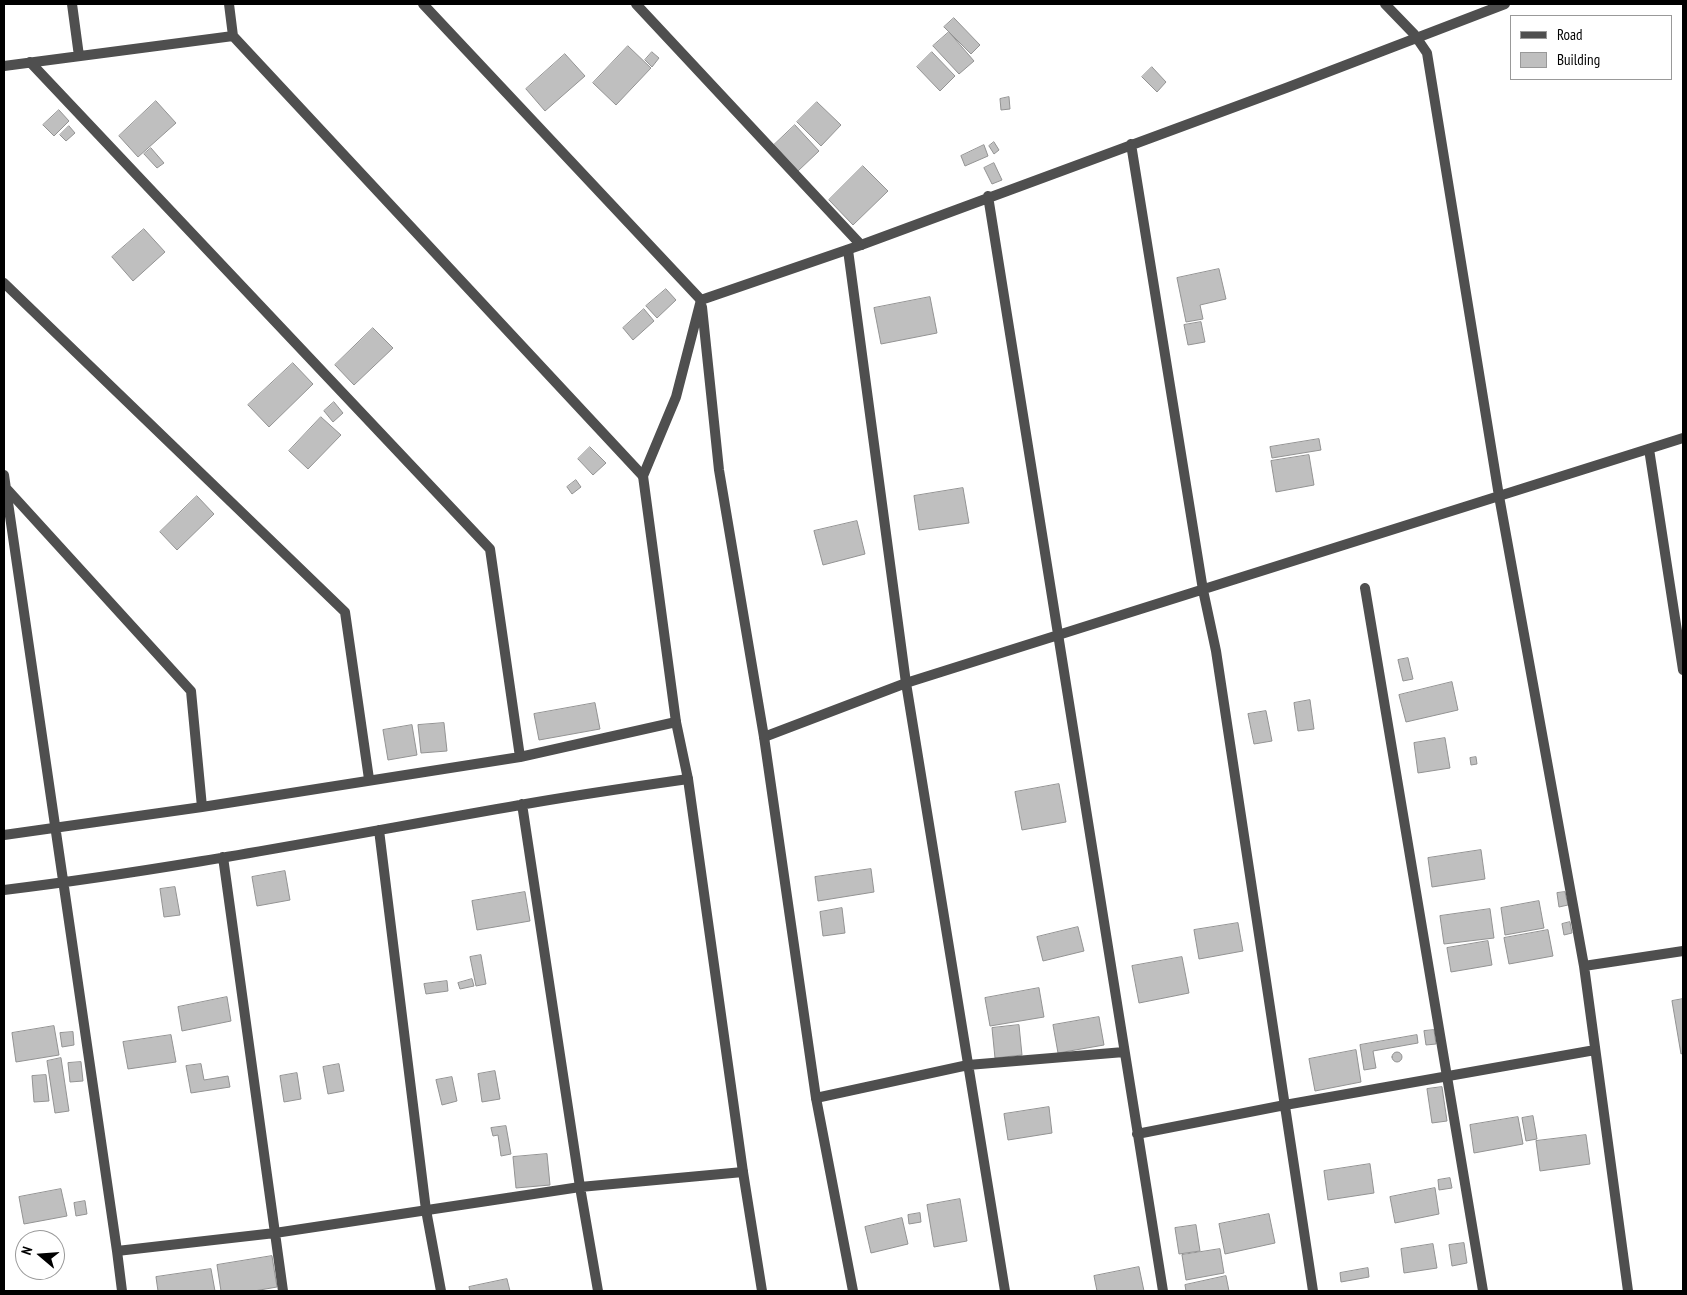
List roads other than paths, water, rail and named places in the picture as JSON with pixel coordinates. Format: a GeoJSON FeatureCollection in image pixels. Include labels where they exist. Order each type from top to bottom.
{"type":"FeatureCollection","features":[{"type":"Feature","properties":{"kind":"street"},"geometry":{"type":"LineString","coordinates":[[72,4],[79,56]]}},
{"type":"Feature","properties":{"kind":"street"},"geometry":{"type":"LineString","coordinates":[[229,4],[234,36],[643,476]]}},
{"type":"Feature","properties":{"kind":"street"},"geometry":{"type":"LineString","coordinates":[[423,4],[701,300],[719,470],[764,737],[816,1098],[853,1291]]}},
{"type":"Feature","properties":{"kind":"street"},"geometry":{"type":"LineString","coordinates":[[636,4],[861,245]]}},
{"type":"Feature","properties":{"kind":"street"},"geometry":{"type":"LineString","coordinates":[[1385,4],[1417,38],[1427,53],[1499,496],[1584,966],[1628,1291]]}},
{"type":"Feature","properties":{"kind":"street"},"geometry":{"type":"LineString","coordinates":[[701,300],[848,250],[1505,4]]}},
{"type":"Feature","properties":{"kind":"street"},"geometry":{"type":"LineString","coordinates":[[4,66],[234,36]]}},
{"type":"Feature","properties":{"kind":"street"},"geometry":{"type":"LineString","coordinates":[[30,62],[490,549],[520,757]]}},
{"type":"Feature","properties":{"kind":"street"},"geometry":{"type":"LineString","coordinates":[[1132,144],[1202,590],[1216,651],[1313,1291]]}},
{"type":"Feature","properties":{"kind":"street"},"geometry":{"type":"LineString","coordinates":[[988,196],[1163,1291]]}},
{"type":"Feature","properties":{"kind":"street"},"geometry":{"type":"LineString","coordinates":[[848,250],[906,683],[1005,1291]]}},
{"type":"Feature","properties":{"kind":"street"},"geometry":{"type":"LineString","coordinates":[[4,283],[345,612],[369,779]]}},
{"type":"Feature","properties":{"kind":"street"},"geometry":{"type":"LineString","coordinates":[[701,300],[676,397],[643,476],[676,722],[688,779],[743,1172],[762,1291]]}},
{"type":"Feature","properties":{"kind":"street"},"geometry":{"type":"LineString","coordinates":[[764,737],[906,683],[1683,438]]}},
{"type":"Feature","properties":{"kind":"street"},"geometry":{"type":"LineString","coordinates":[[1649,449],[1683,670]]}},
{"type":"Feature","properties":{"kind":"street"},"geometry":{"type":"LineString","coordinates":[[4,475],[122,1291]]}},
{"type":"Feature","properties":{"kind":"street"},"geometry":{"type":"LineString","coordinates":[[6,488],[191,691],[202,807]]}},
{"type":"Feature","properties":{"kind":"street"},"geometry":{"type":"LineString","coordinates":[[1365,588],[1483,1291]]}},
{"type":"Feature","properties":{"kind":"street"},"geometry":{"type":"LineString","coordinates":[[4,835],[202,807],[369,779],[520,757],[676,722]]}},
{"type":"Feature","properties":{"kind":"street"},"geometry":{"type":"LineString","coordinates":[[4,890],[63,883],[223,857],[522,804],[688,779]]}},
{"type":"Feature","properties":{"kind":"street"},"geometry":{"type":"LineString","coordinates":[[522,804],[580,1187],[598,1291]]}},
{"type":"Feature","properties":{"kind":"street"},"geometry":{"type":"LineString","coordinates":[[379,830],[426,1210],[441,1291]]}},
{"type":"Feature","properties":{"kind":"street"},"geometry":{"type":"LineString","coordinates":[[223,857],[283,1291]]}},
{"type":"Feature","properties":{"kind":"street"},"geometry":{"type":"LineString","coordinates":[[1584,966],[1683,951]]}},
{"type":"Feature","properties":{"kind":"street"},"geometry":{"type":"LineString","coordinates":[[1137,1134],[1285,1105],[1595,1050]]}},
{"type":"Feature","properties":{"kind":"street"},"geometry":{"type":"LineString","coordinates":[[816,1098],[968,1065],[1124,1052]]}},
{"type":"Feature","properties":{"kind":"street"},"geometry":{"type":"LineString","coordinates":[[117,1251],[275,1233],[580,1187],[743,1172]]}}]}
